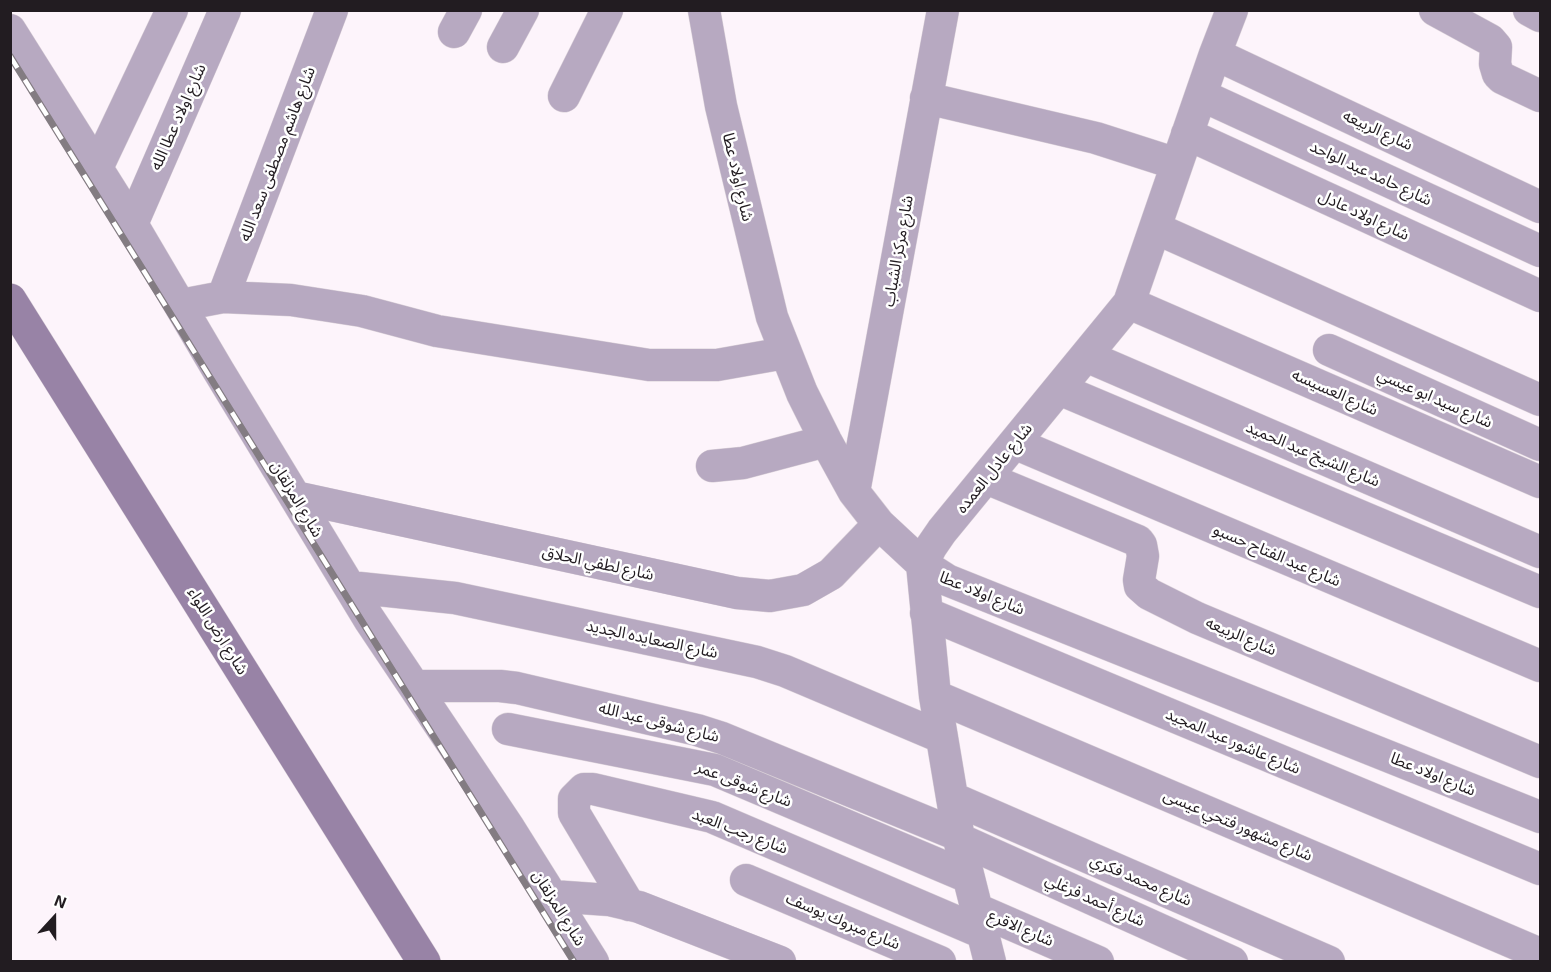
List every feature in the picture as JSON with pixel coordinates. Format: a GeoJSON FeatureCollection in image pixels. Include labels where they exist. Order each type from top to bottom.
{"type":"FeatureCollection","features":[{"type":"Feature","properties":{"kind":"street"},"geometry":{"type":"LineString","coordinates":[[97,168],[172,10]]}},
{"type":"Feature","properties":{"kind":"street","name":"شارع اولاد عطا الله"},"geometry":{"type":"LineString","coordinates":[[132,224],[225,10]]}},
{"type":"Feature","properties":{"kind":"street","name":"شارع هاشم مصطفى سعد الله"},"geometry":{"type":"LineString","coordinates":[[223,297],[332,10]]}},
{"type":"Feature","properties":{"kind":"street"},"geometry":{"type":"LineString","coordinates":[[502,47],[523,10]]}},
{"type":"Feature","properties":{"kind":"street"},"geometry":{"type":"LineString","coordinates":[[564,96],[607,10]]}},
{"type":"Feature","properties":{"kind":"street","name":"شارع اولاد عطا"},"geometry":{"type":"LineString","coordinates":[[704,10],[721,106],[772,317],[802,393],[826,441],[854,492],[879,524],[922,564],[947,580],[1540,817]]}},
{"type":"Feature","properties":{"kind":"street","name":"شارع مركز الشباب"},"geometry":{"type":"LineString","coordinates":[[854,492],[944,10]]}},
{"type":"Feature","properties":{"kind":"street","name":"شارع عادل العمده"},"geometry":{"type":"LineString","coordinates":[[922,564],[942,531],[1129,303],[1232,10]]}},
{"type":"Feature","properties":{"kind":"street"},"geometry":{"type":"LineString","coordinates":[[1435,10],[1490,40],[1496,47],[1495,64],[1498,74],[1540,96]]}},
{"type":"Feature","properties":{"kind":"street"},"geometry":{"type":"LineString","coordinates":[[1529,10],[1540,16]]}},
{"type":"Feature","properties":{"kind":"street","name":"شارع المزلقان"},"geometry":{"type":"LineString","coordinates":[[16,26],[97,168],[350,587],[593,962]]}},
{"type":"Feature","properties":{"kind":"street","name":"شارع الربيعه"},"geometry":{"type":"LineString","coordinates":[[1215,54],[1540,207]]}},
{"type":"Feature","properties":{"kind":"street","name":"شارع حامد عبد الواحد"},"geometry":{"type":"LineString","coordinates":[[1201,95],[1540,251]]}},
{"type":"Feature","properties":{"kind":"street"},"geometry":{"type":"LineString","coordinates":[[926,98],[1096,138],[1177,164]]}},
{"type":"Feature","properties":{"kind":"street","name":"شارع اولاد عادل"},"geometry":{"type":"LineString","coordinates":[[1187,134],[1540,296]]}},
{"type":"Feature","properties":{"kind":"street"},"geometry":{"type":"LineString","coordinates":[[1155,228],[1540,400]]}},
{"type":"Feature","properties":{"kind":"street"},"geometry":{"type":"LineString","coordinates":[[181,305],[223,297],[291,300],[362,311],[437,331],[649,365],[717,365],[785,353]]}},
{"type":"Feature","properties":{"kind":"street","name":"شارع ارض اللواء"},"geometry":{"type":"LineString","coordinates":[[10,300],[424,962]]}},
{"type":"Feature","properties":{"kind":"street","name":"شارع العسيسه"},"geometry":{"type":"LineString","coordinates":[[1129,303],[1540,482]]}},
{"type":"Feature","properties":{"kind":"street","name":"شارع سيد ابو عيسي"},"geometry":{"type":"LineString","coordinates":[[1329,350],[1540,445]]}},
{"type":"Feature","properties":{"kind":"street","name":"شارع الشيخ عبد الحميد"},"geometry":{"type":"LineString","coordinates":[[1086,356],[1540,552]]}},
{"type":"Feature","properties":{"kind":"street"},"geometry":{"type":"LineString","coordinates":[[1059,389],[1540,592]]}},
{"type":"Feature","properties":{"kind":"street"},"geometry":{"type":"LineString","coordinates":[[712,466],[743,463],[826,441]]}},
{"type":"Feature","properties":{"kind":"street","name":"شارع عبد الفتاح حسبو"},"geometry":{"type":"LineString","coordinates":[[1014,443],[1540,666]]}},
{"type":"Feature","properties":{"kind":"street","name":"شارع الربيعه"},"geometry":{"type":"LineString","coordinates":[[986,478],[1138,541],[1143,556],[1140,586],[1149,594],[1197,618],[1540,762]]}},
{"type":"Feature","properties":{"kind":"street","name":"شارع لطفي الحلاق"},"geometry":{"type":"LineString","coordinates":[[295,497],[737,593],[770,596],[803,590],[831,574],[879,524]]}},
{"type":"Feature","properties":{"kind":"street"},"geometry":{"type":"LineString","coordinates":[[922,564],[935,696],[958,837],[983,934]]}},
{"type":"Feature","properties":{"kind":"street","name":"شارع الصعايده الجديد"},"geometry":{"type":"LineString","coordinates":[[350,587],[413,592],[466,600],[757,662],[785,671],[942,737]]}},
{"type":"Feature","properties":{"kind":"street","name":"شارع عاشور عبد المجيد"},"geometry":{"type":"LineString","coordinates":[[926,613],[1540,869]]}},
{"type":"Feature","properties":{"kind":"street","name":"شارع شوقى عبد الله"},"geometry":{"type":"LineString","coordinates":[[414,686],[517,688],[697,730],[722,738],[958,837]]}},
{"type":"Feature","properties":{"kind":"street","name":"شارع مشهور فتحي عيسى"},"geometry":{"type":"LineString","coordinates":[[935,696],[1540,954]]}},
{"type":"Feature","properties":{"kind":"street","name":"شارع شوقى عمر"},"geometry":{"type":"LineString","coordinates":[[508,729],[715,770],[968,877]]}},
{"type":"Feature","properties":{"kind":"street","name":"شارع رجب العبد"},"geometry":{"type":"LineString","coordinates":[[629,905],[574,813],[574,799],[584,789],[593,789],[712,817],[983,934]]}},
{"type":"Feature","properties":{"kind":"street","name":"شارع محمد فكري"},"geometry":{"type":"LineString","coordinates":[[952,798],[1329,962]]}},
{"type":"Feature","properties":{"kind":"street","name":"شارع أحمد فرغلي"},"geometry":{"type":"LineString","coordinates":[[958,837],[1232,962]]}},
{"type":"Feature","properties":{"kind":"street","name":"شارع مبروك يوسف"},"geometry":{"type":"LineString","coordinates":[[746,880],[940,962]]}},
{"type":"Feature","properties":{"kind":"street"},"geometry":{"type":"LineString","coordinates":[[552,896],[598,899],[629,905],[780,962]]}},
{"type":"Feature","properties":{"kind":"street","name":"شارع الاقرع"},"geometry":{"type":"LineString","coordinates":[[983,934],[1098,962]]}},
{"type":"Feature","properties":{"kind":"railway"},"geometry":{"type":"LineString","coordinates":[[10,56],[574,962]]}}]}
